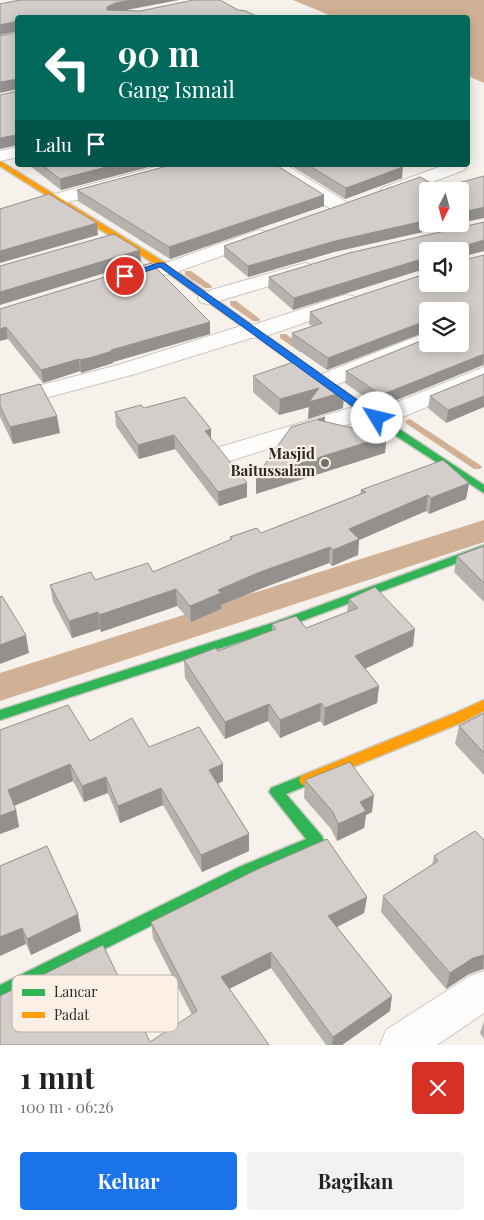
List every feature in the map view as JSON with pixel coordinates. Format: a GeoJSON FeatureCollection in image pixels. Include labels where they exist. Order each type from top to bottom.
{"type":"FeatureCollection","features":[{"type":"Feature","properties":{"kind":"street"},"geometry":{"type":"LineString","coordinates":[[0,156],[15,153]]}},
{"type":"Feature","properties":{"kind":"street"},"geometry":{"type":"LineString","coordinates":[[0,163],[164,266],[371,414],[482,486]]}},
{"type":"Feature","properties":{"kind":"street"},"geometry":{"type":"LineString","coordinates":[[27,204],[175,167]]}},
{"type":"Feature","properties":{"kind":"street"},"geometry":{"type":"LineString","coordinates":[[277,167],[341,207]]}},
{"type":"Feature","properties":{"kind":"street"},"geometry":{"type":"LineString","coordinates":[[322,214],[455,167]]}},
{"type":"Feature","properties":{"kind":"street"},"geometry":{"type":"LineString","coordinates":[[133,273],[164,266],[275,230]]}},
{"type":"Feature","properties":{"kind":"street"},"geometry":{"type":"LineString","coordinates":[[91,244],[118,237]]}},
{"type":"Feature","properties":{"kind":"street"},"geometry":{"type":"LineString","coordinates":[[209,298],[323,264]]}},
{"type":"Feature","properties":{"kind":"street"},"geometry":{"type":"LineString","coordinates":[[0,403],[165,359],[363,296]]}},
{"type":"Feature","properties":{"kind":"street"},"geometry":{"type":"LineString","coordinates":[[325,382],[419,343]]}},
{"type":"Feature","properties":{"kind":"street"},"geometry":{"type":"LineString","coordinates":[[229,453],[371,414],[484,374]]}},
{"type":"Feature","properties":{"kind":"street"},"geometry":{"type":"LineString","coordinates":[[0,714],[279,625],[484,549]]}},
{"type":"Feature","properties":{"kind":"street"},"geometry":{"type":"LineString","coordinates":[[36,975],[244,872],[317,842],[276,792],[458,718],[484,705]]}},
{"type":"Feature","properties":{"kind":"street"},"geometry":{"type":"LineString","coordinates":[[0,993],[12,987]]}},
{"type":"Feature","properties":{"kind":"street"},"geometry":{"type":"LineString","coordinates":[[401,1045],[484,990]]}},
{"type":"Feature","properties":{"kind":"shaded area"},"geometry":{"type":"Polygon","coordinates":[[[293,0],[484,0],[484,83],[470,77],[470,15],[329,15],[293,0]]]}},
{"type":"Feature","properties":{"kind":"building"},"geometry":{"type":"Polygon","coordinates":[[[20,0],[132,0],[115,3],[107,7],[107,10],[140,11],[194,0],[220,0],[238,10],[254,15],[15,15],[15,22],[0,25],[0,4],[20,0]]]}},
{"type":"Feature","properties":{"kind":"building"},"geometry":{"type":"Polygon","coordinates":[[[15,33],[15,80],[0,82],[0,36],[15,33]]]}},
{"type":"Feature","properties":{"kind":"building"},"geometry":{"type":"Polygon","coordinates":[[[15,92],[15,135],[0,138],[0,95],[15,92]]]}},
{"type":"Feature","properties":{"kind":"building"},"geometry":{"type":"Polygon","coordinates":[[[45,167],[106,167],[60,179],[45,167]]]}},
{"type":"Feature","properties":{"kind":"building"},"geometry":{"type":"Polygon","coordinates":[[[163,167],[279,167],[324,195],[169,247],[77,190],[163,167]]]}},
{"type":"Feature","properties":{"kind":"building"},"geometry":{"type":"Polygon","coordinates":[[[311,167],[403,167],[346,188],[311,167]]]}},
{"type":"Feature","properties":{"kind":"building"},"geometry":{"type":"Polygon","coordinates":[[[484,176],[484,207],[469,211],[469,182],[462,182],[484,176]]]}},
{"type":"Feature","properties":{"kind":"building"},"geometry":{"type":"Polygon","coordinates":[[[420,177],[429,182],[419,182],[419,222],[335,241],[248,266],[224,246],[420,177]]]}},
{"type":"Feature","properties":{"kind":"building"},"geometry":{"type":"Polygon","coordinates":[[[49,194],[97,223],[0,251],[0,209],[49,194]]]}},
{"type":"Feature","properties":{"kind":"building"},"geometry":{"type":"Polygon","coordinates":[[[484,222],[484,240],[469,244],[469,242],[419,242],[419,260],[294,298],[269,277],[349,253],[440,232],[469,232],[469,225],[484,222]]]}},
{"type":"Feature","properties":{"kind":"building"},"geometry":{"type":"Polygon","coordinates":[[[114,234],[140,250],[0,292],[0,266],[114,234]]]}},
{"type":"Feature","properties":{"kind":"building"},"geometry":{"type":"Polygon","coordinates":[[[484,255],[484,354],[381,395],[346,371],[419,342],[419,352],[469,352],[469,302],[419,302],[419,323],[328,358],[292,333],[322,323],[310,312],[419,276],[419,292],[469,292],[469,259],[484,255]]]}},
{"type":"Feature","properties":{"kind":"building"},"geometry":{"type":"Polygon","coordinates":[[[151,263],[210,322],[111,350],[93,357],[41,370],[6,327],[0,329],[0,309],[151,263]]]}},
{"type":"Feature","properties":{"kind":"building"},"geometry":{"type":"Polygon","coordinates":[[[299,360],[344,392],[309,402],[319,388],[280,399],[253,376],[299,360]]]}},
{"type":"Feature","properties":{"kind":"building"},"geometry":{"type":"Polygon","coordinates":[[[484,374],[484,396],[448,410],[430,396],[484,374]]]}},
{"type":"Feature","properties":{"kind":"building"},"geometry":{"type":"Polygon","coordinates":[[[40,384],[57,416],[10,427],[0,406],[0,395],[40,384]]]}},
{"type":"Feature","properties":{"kind":"building"},"geometry":{"type":"Polygon","coordinates":[[[185,397],[211,429],[205,431],[247,483],[218,492],[174,435],[138,445],[115,412],[141,405],[144,408],[185,397]]]}},
{"type":"Feature","properties":{"kind":"building"},"geometry":{"type":"Polygon","coordinates":[[[325,417],[318,420],[387,436],[256,477],[291,427],[325,417]]]}},
{"type":"Feature","properties":{"kind":"building"},"geometry":{"type":"Polygon","coordinates":[[[443,460],[469,483],[431,498],[428,495],[349,529],[359,539],[333,550],[330,547],[260,572],[218,590],[221,593],[190,606],[176,589],[99,615],[98,612],[69,621],[50,585],[91,572],[95,580],[148,563],[153,572],[232,539],[230,537],[257,528],[261,533],[366,492],[361,490],[443,460]]]}},
{"type":"Feature","properties":{"kind":"building"},"geometry":{"type":"Polygon","coordinates":[[[484,546],[484,583],[457,556],[484,546]]]}},
{"type":"Feature","properties":{"kind":"building"},"geometry":{"type":"Polygon","coordinates":[[[375,587],[415,629],[355,656],[379,686],[325,708],[321,703],[280,720],[269,704],[225,722],[184,660],[216,648],[218,651],[276,629],[272,624],[296,616],[306,628],[358,608],[349,599],[375,587]]]}},
{"type":"Feature","properties":{"kind":"building"},"geometry":{"type":"Polygon","coordinates":[[[2,596],[26,635],[0,645],[0,597],[2,596]]]}},
{"type":"Feature","properties":{"kind":"building"},"geometry":{"type":"Polygon","coordinates":[[[68,705],[90,741],[132,718],[149,747],[199,727],[223,764],[209,770],[249,834],[201,855],[161,788],[118,806],[106,777],[82,786],[70,764],[8,790],[16,810],[0,816],[0,730],[68,705]]]}},
{"type":"Feature","properties":{"kind":"building"},"geometry":{"type":"Polygon","coordinates":[[[484,713],[484,753],[459,726],[484,713]]]}},
{"type":"Feature","properties":{"kind":"building"},"geometry":{"type":"Polygon","coordinates":[[[350,762],[374,795],[360,802],[366,811],[338,824],[333,812],[305,780],[350,762]]]}},
{"type":"Feature","properties":{"kind":"building"},"geometry":{"type":"Polygon","coordinates":[[[475,831],[484,840],[484,955],[473,958],[450,973],[383,896],[438,861],[434,856],[475,831]]]}},
{"type":"Feature","properties":{"kind":"building"},"geometry":{"type":"Polygon","coordinates":[[[327,839],[367,897],[328,916],[392,996],[333,1037],[271,952],[221,977],[269,1045],[0,1045],[0,996],[12,990],[12,1032],[145,1032],[150,1042],[165,1032],[178,1032],[178,1024],[197,1011],[151,922],[258,869],[327,839]]]}},
{"type":"Feature","properties":{"kind":"building"},"geometry":{"type":"Polygon","coordinates":[[[47,846],[78,914],[27,939],[22,928],[0,937],[0,866],[47,846]]]}},
{"type":"Feature","properties":{"kind":"building"},"geometry":{"type":"Polygon","coordinates":[[[103,945],[118,975],[42,975],[103,945]]]}},
{"type":"Feature","properties":{"kind":"waterway"},"geometry":{"type":"LineString","coordinates":[[188,273],[208,286]]}},
{"type":"Feature","properties":{"kind":"waterway"},"geometry":{"type":"LineString","coordinates":[[233,303],[256,319]]}},
{"type":"Feature","properties":{"kind":"waterway"},"geometry":{"type":"LineString","coordinates":[[283,336],[303,350]]}},
{"type":"Feature","properties":{"kind":"waterway"},"geometry":{"type":"LineString","coordinates":[[410,422],[477,467]]}},
{"type":"Feature","properties":{"kind":"waterway"},"geometry":{"type":"LineString","coordinates":[[0,687],[484,531]]}},
{"type":"Feature","properties":{"kind":"traffic: fast"},"geometry":{"type":"LineString","coordinates":[[291,357],[377,419],[484,490]]}},
{"type":"Feature","properties":{"kind":"traffic: fast"},"geometry":{"type":"LineString","coordinates":[[0,715],[279,625],[484,549]]}},
{"type":"Feature","properties":{"kind":"traffic: fast"},"geometry":{"type":"LineString","coordinates":[[36,975],[244,872],[317,841],[276,792],[306,780]]}},
{"type":"Feature","properties":{"kind":"traffic: fast"},"geometry":{"type":"LineString","coordinates":[[0,993],[12,987]]}},
{"type":"Feature","properties":{"kind":"traffic: slow"},"geometry":{"type":"LineString","coordinates":[[0,163],[161,264],[291,357]]}},
{"type":"Feature","properties":{"kind":"traffic: slow"},"geometry":{"type":"LineString","coordinates":[[306,780],[458,718],[484,705]]}},
{"type":"Feature","properties":{"kind":"place","name":"Masjid Baitussalam"},"geometry":{"type":"Point","coordinates":[325,463]}},
{"type":"Feature","properties":{"kind":"route"},"geometry":{"type":"LineString","coordinates":[[125,276],[161,264],[377,418]]}}]}
